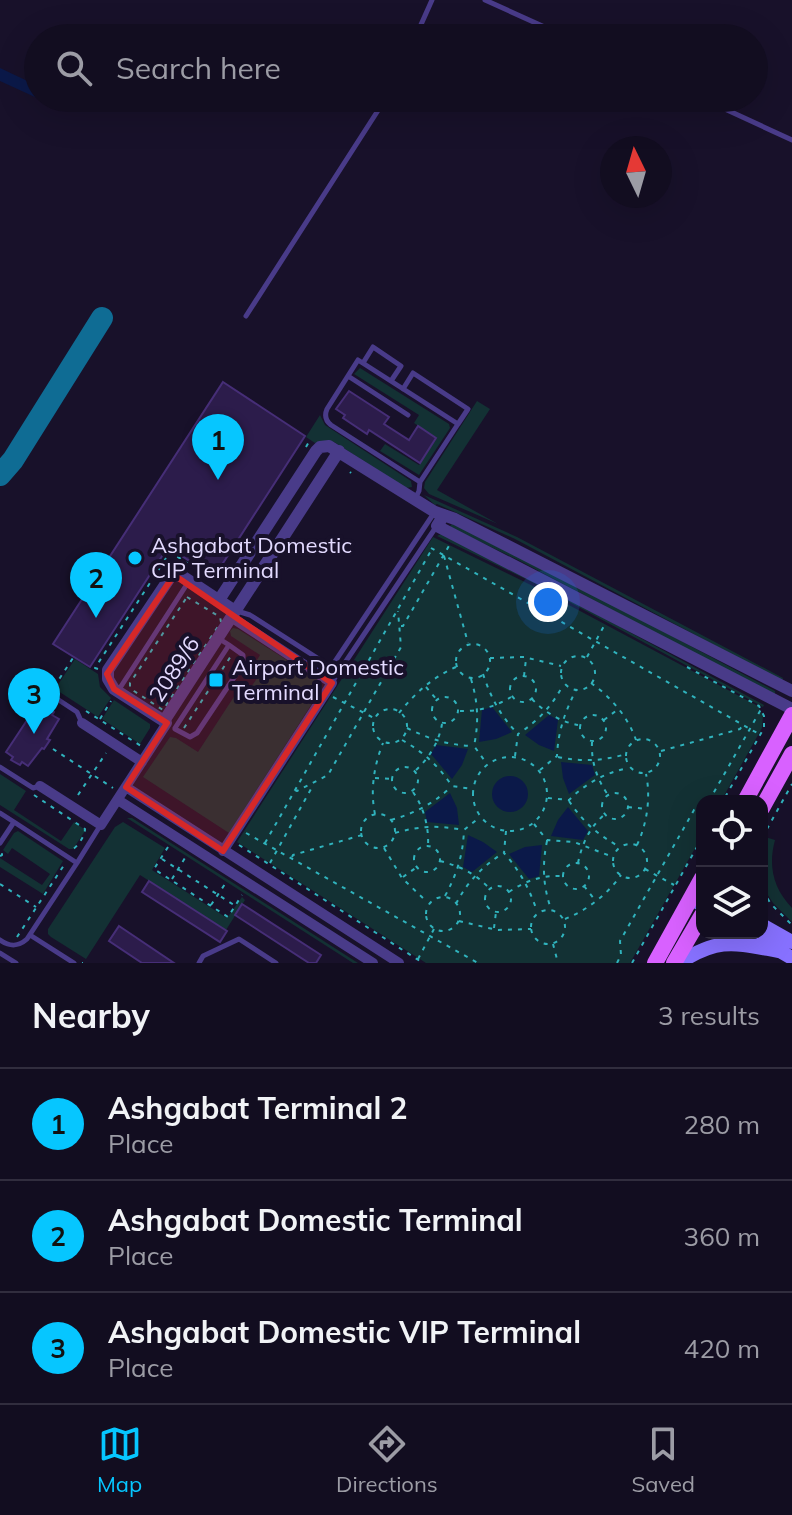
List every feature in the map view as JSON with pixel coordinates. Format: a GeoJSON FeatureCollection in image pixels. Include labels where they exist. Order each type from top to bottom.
{"type":"FeatureCollection","features":[{"type":"Feature","properties":{"kind":"main road"},"geometry":{"type":"LineString","coordinates":[[748,795],[792,712]]}},
{"type":"Feature","properties":{"kind":"main road"},"geometry":{"type":"LineString","coordinates":[[768,797],[792,754]]}},
{"type":"Feature","properties":{"kind":"main road"},"geometry":{"type":"LineString","coordinates":[[655,963],[696,897]]}},
{"type":"Feature","properties":{"kind":"main road"},"geometry":{"type":"LineString","coordinates":[[676,963],[696,926]]}},
{"type":"Feature","properties":{"kind":"main road"},"geometry":{"type":"LineString","coordinates":[[768,929],[792,942]]}},
{"type":"Feature","properties":{"kind":"main road"},"geometry":{"type":"LineString","coordinates":[[759,939],[785,954]]}},
{"type":"Feature","properties":{"kind":"main road"},"geometry":{"type":"LineString","coordinates":[[676,963],[711,945],[738,943],[785,954]]}},
{"type":"Feature","properties":{"kind":"street"},"geometry":{"type":"LineString","coordinates":[[219,600],[316,451],[329,446],[414,499],[438,518],[792,712]]}},
{"type":"Feature","properties":{"kind":"street","name":"2089/6"},"geometry":{"type":"LineString","coordinates":[[169,724],[224,641],[233,614],[339,451]]}},
{"type":"Feature","properties":{"kind":"street"},"geometry":{"type":"LineString","coordinates":[[438,518],[455,519],[792,691]]}},
{"type":"Feature","properties":{"kind":"street"},"geometry":{"type":"LineString","coordinates":[[37,791],[101,825],[169,724],[114,694],[108,670],[168,579],[179,575],[219,600],[233,614],[328,680],[223,851]]}},
{"type":"Feature","properties":{"kind":"street"},"geometry":{"type":"LineString","coordinates":[[85,717],[142,762]]}},
{"type":"Feature","properties":{"kind":"street"},"geometry":{"type":"LineString","coordinates":[[126,787],[399,963]]}},
{"type":"Feature","properties":{"kind":"street"},"geometry":{"type":"LineString","coordinates":[[118,800],[373,963]]}},
{"type":"Feature","properties":{"kind":"lane"},"geometry":{"type":"LineString","coordinates":[[421,24],[432,0]]}},
{"type":"Feature","properties":{"kind":"lane"},"geometry":{"type":"LineString","coordinates":[[485,0],[538,24]]}},
{"type":"Feature","properties":{"kind":"lane"},"geometry":{"type":"LineString","coordinates":[[246,316],[377,112]]}},
{"type":"Feature","properties":{"kind":"lane"},"geometry":{"type":"LineString","coordinates":[[731,112],[792,140]]}},
{"type":"Feature","properties":{"kind":"lane"},"geometry":{"type":"LineString","coordinates":[[363,363],[373,347],[392,359],[401,366],[391,381]]}},
{"type":"Feature","properties":{"kind":"lane"},"geometry":{"type":"LineString","coordinates":[[420,482],[327,420],[327,409],[358,360],[458,424]]}},
{"type":"Feature","properties":{"kind":"lane"},"geometry":{"type":"LineString","coordinates":[[403,389],[413,373],[468,409],[420,482],[414,499]]}},
{"type":"Feature","properties":{"kind":"lane"},"geometry":{"type":"LineString","coordinates":[[348,376],[408,415]]}},
{"type":"Feature","properties":{"kind":"lane"},"geometry":{"type":"LineString","coordinates":[[328,680],[438,518]]}},
{"type":"Feature","properties":{"kind":"lane"},"geometry":{"type":"LineString","coordinates":[[328,680],[438,518]]}},
{"type":"Feature","properties":{"kind":"lane"},"geometry":{"type":"LineString","coordinates":[[114,694],[189,581]]}},
{"type":"Feature","properties":{"kind":"lane"},"geometry":{"type":"LineString","coordinates":[[233,614],[250,615],[322,661]]}},
{"type":"Feature","properties":{"kind":"lane"},"geometry":{"type":"LineString","coordinates":[[169,724],[190,737],[197,733],[226,691],[245,658],[224,641]]}},
{"type":"Feature","properties":{"kind":"lane"},"geometry":{"type":"LineString","coordinates":[[50,692],[85,717]]}},
{"type":"Feature","properties":{"kind":"lane"},"geometry":{"type":"LineString","coordinates":[[0,767],[37,791]]}},
{"type":"Feature","properties":{"kind":"lane"},"geometry":{"type":"LineString","coordinates":[[0,813],[77,863]]}},
{"type":"Feature","properties":{"kind":"lane"},"geometry":{"type":"LineString","coordinates":[[1,846],[14,822]]}},
{"type":"Feature","properties":{"kind":"lane"},"geometry":{"type":"LineString","coordinates":[[0,940],[14,946],[25,941],[101,825]]}},
{"type":"Feature","properties":{"kind":"lane"},"geometry":{"type":"LineString","coordinates":[[30,935],[74,963]]}},
{"type":"Feature","properties":{"kind":"lane"},"geometry":{"type":"LineString","coordinates":[[199,963],[203,956],[239,939],[276,963]]}},
{"type":"Feature","properties":{"kind":"lane"},"geometry":{"type":"LineString","coordinates":[[0,953],[16,963]]}},
{"type":"Feature","properties":{"kind":"path"},"geometry":{"type":"LineString","coordinates":[[302,452],[310,440]]}},
{"type":"Feature","properties":{"kind":"path"},"geometry":{"type":"LineString","coordinates":[[400,626],[403,626],[450,544],[442,540]]}},
{"type":"Feature","properties":{"kind":"path"},"geometry":{"type":"LineString","coordinates":[[426,546],[760,735]]}},
{"type":"Feature","properties":{"kind":"path"},"geometry":{"type":"LineString","coordinates":[[265,843],[432,549]]}},
{"type":"Feature","properties":{"kind":"path"},"geometry":{"type":"LineString","coordinates":[[99,674],[100,670],[95,668],[170,552],[214,580],[221,578],[228,566]]}},
{"type":"Feature","properties":{"kind":"path"},"geometry":{"type":"LineString","coordinates":[[443,555],[469,645]]}},
{"type":"Feature","properties":{"kind":"path"},"geometry":{"type":"LineString","coordinates":[[148,700],[132,689],[131,682],[185,599],[199,603]]}},
{"type":"Feature","properties":{"kind":"path"},"geometry":{"type":"LineString","coordinates":[[295,790],[328,775],[364,713],[401,647],[397,610]]}},
{"type":"Feature","properties":{"kind":"path"},"geometry":{"type":"LineString","coordinates":[[586,658],[605,623]]}},
{"type":"Feature","properties":{"kind":"path"},"geometry":{"type":"LineString","coordinates":[[476,644],[490,658],[489,668],[478,677],[462,673],[456,660],[463,648],[476,644]]}},
{"type":"Feature","properties":{"kind":"path"},"geometry":{"type":"LineString","coordinates":[[186,726],[233,654]]}},
{"type":"Feature","properties":{"kind":"path"},"geometry":{"type":"LineString","coordinates":[[490,658],[526,657],[562,666]]}},
{"type":"Feature","properties":{"kind":"path"},"geometry":{"type":"LineString","coordinates":[[524,676],[526,657]]}},
{"type":"Feature","properties":{"kind":"path"},"geometry":{"type":"LineString","coordinates":[[572,657],[586,658],[594,669],[594,676],[586,688],[576,690],[564,683],[562,666],[572,657]]}},
{"type":"Feature","properties":{"kind":"path"},"geometry":{"type":"LineString","coordinates":[[50,692],[73,658]]}},
{"type":"Feature","properties":{"kind":"path"},"geometry":{"type":"LineString","coordinates":[[399,713],[425,686],[458,667]]}},
{"type":"Feature","properties":{"kind":"path"},"geometry":{"type":"LineString","coordinates":[[689,669],[759,706],[765,720],[760,735],[726,795]]}},
{"type":"Feature","properties":{"kind":"path"},"geometry":{"type":"LineString","coordinates":[[483,674],[495,705],[518,734]]}},
{"type":"Feature","properties":{"kind":"path"},"geometry":{"type":"LineString","coordinates":[[524,676],[531,679],[535,692],[531,698],[521,702],[512,696],[510,689],[517,677],[524,676]]}},
{"type":"Feature","properties":{"kind":"path"},"geometry":{"type":"LineString","coordinates":[[471,677],[478,710],[474,746],[487,765]]}},
{"type":"Feature","properties":{"kind":"path"},"geometry":{"type":"LineString","coordinates":[[514,757],[518,734],[546,711],[564,683]]}},
{"type":"Feature","properties":{"kind":"path"},"geometry":{"type":"LineString","coordinates":[[591,683],[618,709],[636,741]]}},
{"type":"Feature","properties":{"kind":"path"},"geometry":{"type":"LineString","coordinates":[[425,686],[437,700]]}},
{"type":"Feature","properties":{"kind":"path"},"geometry":{"type":"LineString","coordinates":[[539,771],[557,756],[562,720],[576,690]]}},
{"type":"Feature","properties":{"kind":"path"},"geometry":{"type":"LineString","coordinates":[[99,720],[114,694]]}},
{"type":"Feature","properties":{"kind":"path"},"geometry":{"type":"LineString","coordinates":[[329,695],[375,718]]}},
{"type":"Feature","properties":{"kind":"path"},"geometry":{"type":"LineString","coordinates":[[458,711],[478,710],[512,696]]}},
{"type":"Feature","properties":{"kind":"path"},"geometry":{"type":"LineString","coordinates":[[444,698],[451,699],[458,711],[453,720],[443,723],[432,714],[437,700],[444,698]]}},
{"type":"Feature","properties":{"kind":"path"},"geometry":{"type":"LineString","coordinates":[[531,698],[540,708],[562,720],[581,725]]}},
{"type":"Feature","properties":{"kind":"path"},"geometry":{"type":"LineString","coordinates":[[712,795],[760,711],[766,706]]}},
{"type":"Feature","properties":{"kind":"path"},"geometry":{"type":"LineString","coordinates":[[604,720],[618,709]]}},
{"type":"Feature","properties":{"kind":"path"},"geometry":{"type":"LineString","coordinates":[[386,710],[399,713],[407,728],[394,743],[383,742],[374,732],[375,718],[386,710]]}},
{"type":"Feature","properties":{"kind":"path"},"geometry":{"type":"LineString","coordinates":[[598,716],[604,720],[605,735],[599,740],[592,741],[583,736],[581,725],[584,719],[598,716]]}},
{"type":"Feature","properties":{"kind":"path"},"geometry":{"type":"LineString","coordinates":[[85,717],[99,720],[140,746],[146,737]]}},
{"type":"Feature","properties":{"kind":"path"},"geometry":{"type":"LineString","coordinates":[[415,772],[428,757],[443,723]]}},
{"type":"Feature","properties":{"kind":"path"},"geometry":{"type":"LineString","coordinates":[[659,752],[740,729],[742,724]]}},
{"type":"Feature","properties":{"kind":"path"},"geometry":{"type":"LineString","coordinates":[[407,728],[437,741],[474,746]]}},
{"type":"Feature","properties":{"kind":"path"},"geometry":{"type":"LineString","coordinates":[[400,739],[428,757],[452,786],[473,790]]}},
{"type":"Feature","properties":{"kind":"path"},"geometry":{"type":"LineString","coordinates":[[592,741],[591,754],[598,778],[608,795]]}},
{"type":"Feature","properties":{"kind":"path"},"geometry":{"type":"LineString","coordinates":[[636,741],[650,741],[659,752],[657,765],[646,773],[630,768],[626,761],[628,748],[636,741]]}},
{"type":"Feature","properties":{"kind":"path"},"geometry":{"type":"LineString","coordinates":[[375,814],[374,777],[383,742]]}},
{"type":"Feature","properties":{"kind":"path"},"geometry":{"type":"LineString","coordinates":[[53,749],[113,788]]}},
{"type":"Feature","properties":{"kind":"path"},"geometry":{"type":"LineString","coordinates":[[78,795],[106,753]]}},
{"type":"Feature","properties":{"kind":"path"},"geometry":{"type":"LineString","coordinates":[[557,756],[593,761],[626,754]]}},
{"type":"Feature","properties":{"kind":"path"},"geometry":{"type":"LineString","coordinates":[[514,757],[532,764],[539,771],[547,788],[547,798],[540,816],[533,823],[506,830],[481,817],[473,790],[480,772],[487,765],[495,760],[514,757]]}},
{"type":"Feature","properties":{"kind":"path"},"geometry":{"type":"LineString","coordinates":[[408,768],[415,772],[418,782],[413,791],[399,792],[392,779],[395,772],[408,768]]}},
{"type":"Feature","properties":{"kind":"path"},"geometry":{"type":"LineString","coordinates":[[547,798],[569,800],[598,778],[630,768]]}},
{"type":"Feature","properties":{"kind":"path"},"geometry":{"type":"LineString","coordinates":[[637,845],[647,810],[646,773]]}},
{"type":"Feature","properties":{"kind":"path"},"geometry":{"type":"LineString","coordinates":[[374,777],[392,779]]}},
{"type":"Feature","properties":{"kind":"path"},"geometry":{"type":"LineString","coordinates":[[768,827],[792,784]]}},
{"type":"Feature","properties":{"kind":"path"},"geometry":{"type":"LineString","coordinates":[[269,864],[311,789],[309,785]]}},
{"type":"Feature","properties":{"kind":"path"},"geometry":{"type":"LineString","coordinates":[[391,820],[422,809],[452,786]]}},
{"type":"Feature","properties":{"kind":"path"},"geometry":{"type":"LineString","coordinates":[[37,791],[85,829],[75,848],[69,850]]}},
{"type":"Feature","properties":{"kind":"path"},"geometry":{"type":"LineString","coordinates":[[413,791],[429,833],[428,846]]}},
{"type":"Feature","properties":{"kind":"path"},"geometry":{"type":"LineString","coordinates":[[615,793],[627,800],[628,807],[619,818],[611,818],[605,814],[602,804],[608,795],[615,793]]}},
{"type":"Feature","properties":{"kind":"path"},"geometry":{"type":"LineString","coordinates":[[569,800],[592,829],[620,848]]}},
{"type":"Feature","properties":{"kind":"path"},"geometry":{"type":"LineString","coordinates":[[628,807],[647,810]]}},
{"type":"Feature","properties":{"kind":"path"},"geometry":{"type":"LineString","coordinates":[[617,963],[621,955],[620,941],[696,809]]}},
{"type":"Feature","properties":{"kind":"path"},"geometry":{"type":"LineString","coordinates":[[375,814],[391,820],[395,833],[384,847],[377,848],[365,842],[361,828],[369,817],[375,814]]}},
{"type":"Feature","properties":{"kind":"path"},"geometry":{"type":"LineString","coordinates":[[578,863],[583,845],[596,822],[605,814]]}},
{"type":"Feature","properties":{"kind":"path"},"geometry":{"type":"LineString","coordinates":[[444,897],[459,867],[464,830],[481,817]]}},
{"type":"Feature","properties":{"kind":"path"},"geometry":{"type":"LineString","coordinates":[[533,823],[547,840]]}},
{"type":"Feature","properties":{"kind":"path"},"geometry":{"type":"LineString","coordinates":[[395,833],[427,826],[464,830]]}},
{"type":"Feature","properties":{"kind":"path"},"geometry":{"type":"LineString","coordinates":[[242,830],[478,963]]}},
{"type":"Feature","properties":{"kind":"path"},"geometry":{"type":"LineString","coordinates":[[456,904],[475,876],[504,853],[506,830]]}},
{"type":"Feature","properties":{"kind":"path"},"geometry":{"type":"LineString","coordinates":[[291,858],[362,835]]}},
{"type":"Feature","properties":{"kind":"path"},"geometry":{"type":"LineString","coordinates":[[547,840],[583,845],[614,857]]}},
{"type":"Feature","properties":{"kind":"path"},"geometry":{"type":"LineString","coordinates":[[547,840],[543,877],[551,910]]}},
{"type":"Feature","properties":{"kind":"path"},"geometry":{"type":"LineString","coordinates":[[236,841],[423,963]]}},
{"type":"Feature","properties":{"kind":"path"},"geometry":{"type":"LineString","coordinates":[[637,845],[646,855],[645,869],[641,874],[627,878],[614,867],[614,857],[620,848],[637,845]]}},
{"type":"Feature","properties":{"kind":"path"},"geometry":{"type":"LineString","coordinates":[[0,856],[1,846]]}},
{"type":"Feature","properties":{"kind":"path"},"geometry":{"type":"LineString","coordinates":[[428,846],[437,851],[440,861],[436,868],[423,871],[414,860],[421,847],[428,846]]}},
{"type":"Feature","properties":{"kind":"path"},"geometry":{"type":"LineString","coordinates":[[168,847],[154,869],[211,906],[228,917],[242,895]]}},
{"type":"Feature","properties":{"kind":"path"},"geometry":{"type":"LineString","coordinates":[[384,847],[402,878],[429,904]]}},
{"type":"Feature","properties":{"kind":"path"},"geometry":{"type":"LineString","coordinates":[[632,963],[696,849]]}},
{"type":"Feature","properties":{"kind":"path"},"geometry":{"type":"LineString","coordinates":[[504,853],[526,882],[538,914]]}},
{"type":"Feature","properties":{"kind":"path"},"geometry":{"type":"LineString","coordinates":[[161,858],[235,906]]}},
{"type":"Feature","properties":{"kind":"path"},"geometry":{"type":"LineString","coordinates":[[171,880],[185,858]]}},
{"type":"Feature","properties":{"kind":"path"},"geometry":{"type":"LineString","coordinates":[[440,861],[475,876],[489,889]]}},
{"type":"Feature","properties":{"kind":"path"},"geometry":{"type":"LineString","coordinates":[[13,939],[65,863]]}},
{"type":"Feature","properties":{"kind":"path"},"geometry":{"type":"LineString","coordinates":[[578,863],[585,867],[588,880],[584,886],[570,888],[563,876],[568,866],[578,863]]}},
{"type":"Feature","properties":{"kind":"path"},"geometry":{"type":"LineString","coordinates":[[402,878],[417,867]]}},
{"type":"Feature","properties":{"kind":"path"},"geometry":{"type":"LineString","coordinates":[[645,869],[675,886]]}},
{"type":"Feature","properties":{"kind":"path"},"geometry":{"type":"LineString","coordinates":[[564,920],[596,901],[621,875]]}},
{"type":"Feature","properties":{"kind":"path"},"geometry":{"type":"LineString","coordinates":[[509,892],[526,882],[563,876]]}},
{"type":"Feature","properties":{"kind":"path"},"geometry":{"type":"LineString","coordinates":[[191,893],[198,883]]}},
{"type":"Feature","properties":{"kind":"path"},"geometry":{"type":"LineString","coordinates":[[0,884],[36,907]]}},
{"type":"Feature","properties":{"kind":"path"},"geometry":{"type":"LineString","coordinates":[[211,906],[225,884]]}},
{"type":"Feature","properties":{"kind":"path"},"geometry":{"type":"LineString","coordinates":[[500,886],[509,892],[511,899],[504,911],[496,912],[486,903],[485,895],[489,889],[500,886]]}},
{"type":"Feature","properties":{"kind":"path"},"geometry":{"type":"LineString","coordinates":[[584,886],[596,901]]}},
{"type":"Feature","properties":{"kind":"path"},"geometry":{"type":"LineString","coordinates":[[444,897],[456,904],[460,914],[454,926],[441,931],[429,924],[426,910],[434,899],[444,897]]}},
{"type":"Feature","properties":{"kind":"path"},"geometry":{"type":"LineString","coordinates":[[768,899],[792,925]]}},
{"type":"Feature","properties":{"kind":"path"},"geometry":{"type":"LineString","coordinates":[[551,910],[564,920],[565,928],[559,940],[545,943],[539,941],[531,929],[533,919],[538,914],[551,910]]}},
{"type":"Feature","properties":{"kind":"path"},"geometry":{"type":"LineString","coordinates":[[494,930],[496,912]]}},
{"type":"Feature","properties":{"kind":"path"},"geometry":{"type":"LineString","coordinates":[[458,921],[494,930],[531,929]]}},
{"type":"Feature","properties":{"kind":"path"},"geometry":{"type":"LineString","coordinates":[[418,960],[434,928]]}},
{"type":"Feature","properties":{"kind":"path"},"geometry":{"type":"LineString","coordinates":[[553,943],[558,963]]}},
{"type":"Feature","properties":{"kind":"highlighted area"},"geometry":{"type":"Polygon","coordinates":[[[174,575],[332,683],[223,851],[126,787],[167,723],[114,689],[107,674],[174,575]]]}},
{"type":"Feature","properties":{"kind":"green space"},"geometry":{"type":"Polygon","coordinates":[[[360,368],[449,424],[450,428],[419,475],[380,451],[385,444],[419,465],[437,438],[414,423],[419,415],[354,374],[360,368]]]}},
{"type":"Feature","properties":{"kind":"green space"},"geometry":{"type":"Polygon","coordinates":[[[477,401],[490,409],[437,490],[498,524],[429,494],[424,488],[477,401]]]}},
{"type":"Feature","properties":{"kind":"green space"},"geometry":{"type":"Polygon","coordinates":[[[320,415],[325,425],[411,481],[412,487],[406,488],[334,442],[315,443],[306,437],[320,415]]]}},
{"type":"Feature","properties":{"kind":"green space"},"geometry":{"type":"Polygon","coordinates":[[[424,495],[517,537],[783,678],[782,681],[515,539],[435,505],[424,495]]]}},
{"type":"Feature","properties":{"kind":"green space"},"geometry":{"type":"Polygon","coordinates":[[[452,524],[522,556],[775,691],[775,695],[452,528],[452,524]]]}},
{"type":"Feature","properties":{"kind":"green space"},"geometry":{"type":"Polygon","coordinates":[[[441,534],[539,583],[763,707],[538,585],[437,536],[441,534]]]}},
{"type":"Feature","properties":{"kind":"green space"},"geometry":{"type":"Polygon","coordinates":[[[433,537],[537,588],[758,706],[763,716],[762,728],[724,795],[696,795],[696,847],[630,963],[426,963],[237,842],[433,537]]]}},
{"type":"Feature","properties":{"kind":"green space"},"geometry":{"type":"Polygon","coordinates":[[[233,628],[320,681],[322,688],[229,833],[143,777],[170,737],[198,752],[239,689],[247,693],[260,674],[252,668],[260,655],[231,636],[233,628]]]}},
{"type":"Feature","properties":{"kind":"green space"},"geometry":{"type":"Polygon","coordinates":[[[75,659],[98,674],[100,687],[111,698],[98,717],[55,689],[75,659]]]}},
{"type":"Feature","properties":{"kind":"green space"},"geometry":{"type":"Polygon","coordinates":[[[114,700],[150,724],[140,744],[102,719],[114,700]]]}},
{"type":"Feature","properties":{"kind":"green space"},"geometry":{"type":"Polygon","coordinates":[[[0,774],[26,791],[14,810],[61,841],[74,822],[84,829],[73,849],[0,805],[0,774]]]}},
{"type":"Feature","properties":{"kind":"green space"},"geometry":{"type":"Polygon","coordinates":[[[127,818],[132,818],[358,963],[353,963],[127,818]]]}},
{"type":"Feature","properties":{"kind":"green space"},"geometry":{"type":"Polygon","coordinates":[[[123,822],[165,848],[152,870],[227,918],[242,897],[245,900],[226,930],[140,875],[86,959],[48,934],[48,929],[115,827],[123,822]]]}},
{"type":"Feature","properties":{"kind":"green space"},"geometry":{"type":"Polygon","coordinates":[[[18,831],[63,861],[43,894],[0,867],[0,858],[42,885],[50,874],[12,848],[8,854],[3,850],[18,831]]]}},
{"type":"Feature","properties":{"kind":"green space"},"geometry":{"type":"Polygon","coordinates":[[[768,838],[775,840],[772,868],[780,893],[792,908],[792,922],[768,895],[768,838]]]}},
{"type":"Feature","properties":{"kind":"water"},"geometry":{"type":"Polygon","coordinates":[[[0,68],[24,79],[24,92],[0,81],[0,68]]]}},
{"type":"Feature","properties":{"kind":"water"},"geometry":{"type":"Polygon","coordinates":[[[492,707],[512,732],[479,742],[482,710],[492,707]]]}},
{"type":"Feature","properties":{"kind":"water"},"geometry":{"type":"Polygon","coordinates":[[[549,715],[558,720],[554,751],[525,735],[549,715]]]}},
{"type":"Feature","properties":{"kind":"water"},"geometry":{"type":"Polygon","coordinates":[[[436,745],[468,749],[452,779],[431,754],[436,745]]]}},
{"type":"Feature","properties":{"kind":"water"},"geometry":{"type":"Polygon","coordinates":[[[561,762],[592,765],[595,775],[569,794],[561,762]]]}},
{"type":"Feature","properties":{"kind":"water"},"geometry":{"type":"Polygon","coordinates":[[[510,776],[523,781],[528,794],[523,807],[510,812],[497,807],[492,794],[497,781],[510,776]]]}},
{"type":"Feature","properties":{"kind":"water"},"geometry":{"type":"Polygon","coordinates":[[[450,793],[457,808],[459,825],[427,822],[425,812],[450,793]]]}},
{"type":"Feature","properties":{"kind":"water"},"geometry":{"type":"Polygon","coordinates":[[[568,807],[588,831],[583,840],[551,836],[568,807]]]}},
{"type":"Feature","properties":{"kind":"water"},"geometry":{"type":"Polygon","coordinates":[[[468,835],[497,852],[472,872],[463,867],[468,835]]]}},
{"type":"Feature","properties":{"kind":"water"},"geometry":{"type":"Polygon","coordinates":[[[542,845],[539,876],[529,879],[509,854],[525,847],[542,845]]]}},
{"type":"Feature","properties":{"kind":"building"},"geometry":{"type":"Polygon","coordinates":[[[223,382],[305,436],[214,577],[168,547],[90,667],[53,644],[223,382]]]}},
{"type":"Feature","properties":{"kind":"building"},"geometry":{"type":"Polygon","coordinates":[[[349,391],[389,417],[384,424],[409,440],[418,426],[436,438],[420,463],[369,430],[367,434],[343,418],[345,415],[336,409],[349,391]]]}},
{"type":"Feature","properties":{"kind":"building"},"geometry":{"type":"Polygon","coordinates":[[[37,705],[44,709],[46,706],[59,719],[44,749],[28,766],[22,762],[20,765],[11,760],[13,757],[6,752],[37,705]]]}},
{"type":"Feature","properties":{"kind":"building"},"geometry":{"type":"Polygon","coordinates":[[[149,881],[227,931],[220,942],[142,892],[149,881]]]}},
{"type":"Feature","properties":{"kind":"building"},"geometry":{"type":"Polygon","coordinates":[[[242,904],[321,955],[316,963],[309,963],[235,915],[242,904]]]}},
{"type":"Feature","properties":{"kind":"building"},"geometry":{"type":"Polygon","coordinates":[[[119,926],[174,963],[142,963],[109,941],[119,926]]]}},
{"type":"Feature","properties":{"kind":"taxiway"},"geometry":{"type":"LineString","coordinates":[[0,475],[13,460],[102,318]]}},
{"type":"Feature","properties":{"kind":"place","name":"Ashgabat Terminal 2"},"geometry":{"type":"Point","coordinates":[218,480]}},
{"type":"Feature","properties":{"kind":"place","name":"Ashgabat Domestic CIP Terminal"},"geometry":{"type":"Point","coordinates":[135,558]}},
{"type":"Feature","properties":{"kind":"place","name":"Ashgabat Domestic Terminal"},"geometry":{"type":"Point","coordinates":[96,618]}},
{"type":"Feature","properties":{"kind":"place","name":"Airport Domestic Terminal"},"geometry":{"type":"Point","coordinates":[216,680]}},
{"type":"Feature","properties":{"kind":"place","name":"Ashgabat Domestic VIP Terminal"},"geometry":{"type":"Point","coordinates":[34,734]}}]}
